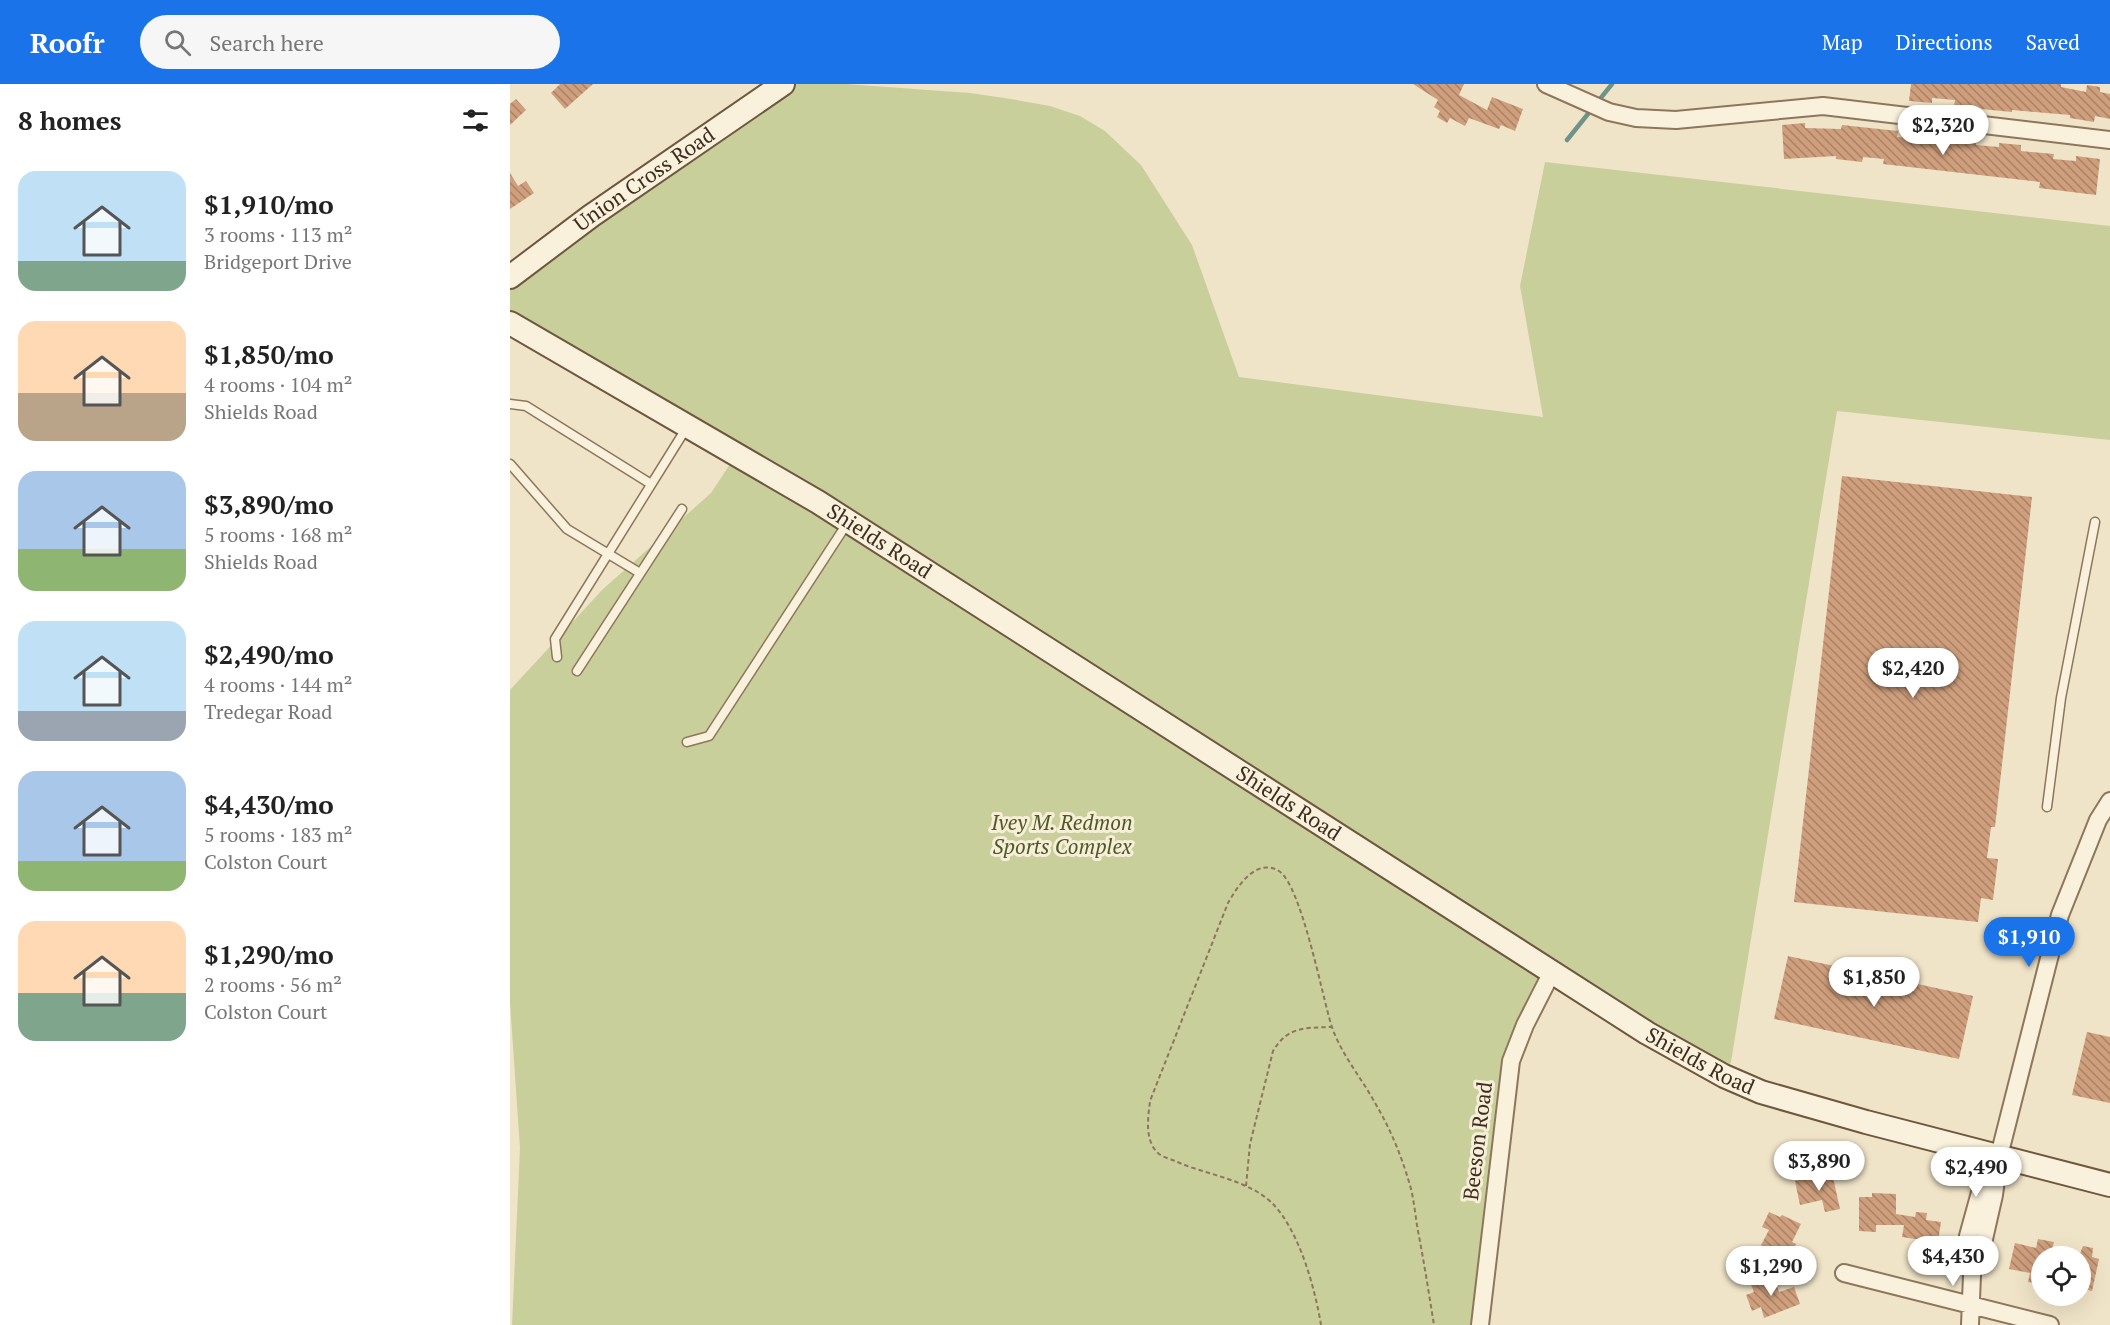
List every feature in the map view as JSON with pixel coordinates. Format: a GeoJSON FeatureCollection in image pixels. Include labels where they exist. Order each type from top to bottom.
{"type":"FeatureCollection","features":[{"type":"Feature","properties":{"kind":"street","name":"Union Cross Road"},"geometry":{"type":"LineString","coordinates":[[510,277],[591,216],[783,84]]}},
{"type":"Feature","properties":{"kind":"street"},"geometry":{"type":"LineString","coordinates":[[1546,84],[1609,112],[1636,118],[1676,120],[1823,106],[2110,140]]}},
{"type":"Feature","properties":{"kind":"street","name":"Shields Road"},"geometry":{"type":"LineString","coordinates":[[510,323],[848,522],[1647,1033],[1740,1084],[1866,1122],[2110,1185]]}},
{"type":"Feature","properties":{"kind":"street"},"geometry":{"type":"LineString","coordinates":[[1970,1325],[1973,1250],[1984,1239],[1994,1195],[1998,1156],[2060,915],[2098,820],[2110,801]]}},
{"type":"Feature","properties":{"kind":"street","name":"Beeson Road"},"geometry":{"type":"LineString","coordinates":[[1480,1325],[1511,1061],[1525,1025],[1552,972]]}},
{"type":"Feature","properties":{"kind":"street"},"geometry":{"type":"LineString","coordinates":[[1844,1273],[2050,1325]]}},
{"type":"Feature","properties":{"kind":"lane"},"geometry":{"type":"LineString","coordinates":[[510,404],[526,406],[651,484]]}},
{"type":"Feature","properties":{"kind":"lane"},"geometry":{"type":"LineString","coordinates":[[557,657],[555,639],[687,426]]}},
{"type":"Feature","properties":{"kind":"lane"},"geometry":{"type":"LineString","coordinates":[[510,464],[567,530],[639,573]]}},
{"type":"Feature","properties":{"kind":"lane"},"geometry":{"type":"LineString","coordinates":[[577,671],[682,509]]}},
{"type":"Feature","properties":{"kind":"lane"},"geometry":{"type":"LineString","coordinates":[[687,742],[710,736],[848,522]]}},
{"type":"Feature","properties":{"kind":"lane"},"geometry":{"type":"LineString","coordinates":[[2047,807],[2061,698],[2095,522]]}},
{"type":"Feature","properties":{"kind":"path"},"geometry":{"type":"LineString","coordinates":[[1320,1325],[1318,1307],[1303,1256],[1286,1222],[1271,1202],[1245,1186],[1158,1154],[1150,1139],[1147,1123],[1153,1092],[1228,903],[1240,881],[1266,867],[1278,870],[1289,881],[1309,937],[1332,1026],[1352,1067],[1375,1103],[1394,1140],[1410,1185],[1434,1325]]}},
{"type":"Feature","properties":{"kind":"path"},"geometry":{"type":"LineString","coordinates":[[1245,1186],[1250,1144],[1272,1051],[1279,1039],[1288,1032],[1300,1028],[1332,1026]]}},
{"type":"Feature","properties":{"kind":"green space","name":"Ivey M. Redmon Sports Complex"},"geometry":{"type":"Polygon","coordinates":[[[783,84],[846,84],[970,93],[1050,106],[1080,116],[1105,131],[1141,165],[1192,245],[1239,377],[1543,417],[1520,286],[1545,162],[2110,226],[2110,440],[1837,411],[1731,1062],[1724,1076],[1553,972],[1511,1061],[1480,1325],[512,1325],[520,1148],[510,1003],[510,690],[602,590],[711,493],[736,455],[510,323],[510,277],[783,84]]]}},
{"type":"Feature","properties":{"kind":"building"},"geometry":{"type":"Polygon","coordinates":[[[560,84],[593,84],[565,109],[551,93],[560,84]]]}},
{"type":"Feature","properties":{"kind":"building"},"geometry":{"type":"Polygon","coordinates":[[[1413,84],[1464,84],[1459,95],[1487,110],[1492,97],[1523,109],[1515,131],[1501,125],[1499,129],[1469,118],[1465,126],[1450,118],[1447,123],[1437,117],[1440,111],[1434,107],[1438,100],[1413,84]]]}},
{"type":"Feature","properties":{"kind":"building"},"geometry":{"type":"Polygon","coordinates":[[[1911,84],[2061,84],[2061,87],[2086,92],[2087,85],[2100,87],[2100,92],[2110,94],[2110,119],[2095,116],[2094,122],[2070,118],[2070,115],[1954,106],[1955,100],[1932,98],[1932,103],[1909,101],[1911,84]]]}},
{"type":"Feature","properties":{"kind":"building"},"geometry":{"type":"Polygon","coordinates":[[[516,99],[526,110],[510,125],[510,104],[516,99]]]}},
{"type":"Feature","properties":{"kind":"building"},"geometry":{"type":"Polygon","coordinates":[[[1805,123],[1805,128],[1841,129],[1842,125],[1898,131],[1897,137],[1920,139],[1920,134],[1976,139],[1976,145],[1999,147],[1999,143],[2021,145],[2021,151],[2054,154],[2053,159],[2076,161],[2076,156],[2100,159],[2096,195],[2039,188],[2040,182],[1883,164],[1884,159],[1863,157],[1862,162],[1836,159],[1836,156],[1784,159],[1782,125],[1805,123]]]}},
{"type":"Feature","properties":{"kind":"building"},"geometry":{"type":"Polygon","coordinates":[[[510,173],[518,186],[526,181],[534,193],[510,209],[510,173]]]}},
{"type":"Feature","properties":{"kind":"building"},"geometry":{"type":"Polygon","coordinates":[[[1842,476],[2032,497],[1995,827],[1991,827],[1987,858],[1998,859],[1993,900],[1981,898],[1978,922],[1794,902],[1842,476]]]}},
{"type":"Feature","properties":{"kind":"building"},"geometry":{"type":"Polygon","coordinates":[[[1788,956],[1973,996],[1959,1059],[1774,1019],[1788,956]]]}},
{"type":"Feature","properties":{"kind":"building"},"geometry":{"type":"Polygon","coordinates":[[[2087,1032],[2110,1037],[2110,1103],[2072,1095],[2087,1032]]]}},
{"type":"Feature","properties":{"kind":"building"},"geometry":{"type":"Polygon","coordinates":[[[1832,1173],[1840,1209],[1825,1212],[1822,1200],[1800,1205],[1795,1181],[1832,1173]]]}},
{"type":"Feature","properties":{"kind":"building"},"geometry":{"type":"Polygon","coordinates":[[[1872,1193],[1896,1194],[1896,1214],[1915,1217],[1916,1212],[1927,1213],[1926,1220],[1941,1222],[1935,1261],[1919,1259],[1922,1240],[1902,1237],[1904,1225],[1876,1225],[1876,1232],[1859,1231],[1859,1197],[1872,1197],[1872,1193]]]}},
{"type":"Feature","properties":{"kind":"building"},"geometry":{"type":"Polygon","coordinates":[[[1769,1212],[1801,1224],[1792,1242],[1796,1244],[1789,1259],[1761,1245],[1769,1230],[1762,1227],[1769,1212]]]}},
{"type":"Feature","properties":{"kind":"building"},"geometry":{"type":"Polygon","coordinates":[[[2038,1239],[2054,1242],[2053,1246],[2036,1246],[2038,1239]]]}},
{"type":"Feature","properties":{"kind":"building"},"geometry":{"type":"Polygon","coordinates":[[[2015,1243],[2031,1247],[2031,1283],[2028,1282],[2030,1273],[2009,1269],[2015,1243]]]}},
{"type":"Feature","properties":{"kind":"building"},"geometry":{"type":"Polygon","coordinates":[[[2091,1248],[2093,1248],[2092,1257],[2099,1259],[2092,1291],[2091,1248]]]}},
{"type":"Feature","properties":{"kind":"building"},"geometry":{"type":"Polygon","coordinates":[[[1772,1274],[1779,1292],[1794,1287],[1800,1304],[1764,1318],[1761,1307],[1752,1311],[1746,1295],[1754,1292],[1750,1282],[1772,1274]]]}},
{"type":"Feature","properties":{"kind":"waterway"},"geometry":{"type":"LineString","coordinates":[[1567,140],[1612,84]]}}]}
